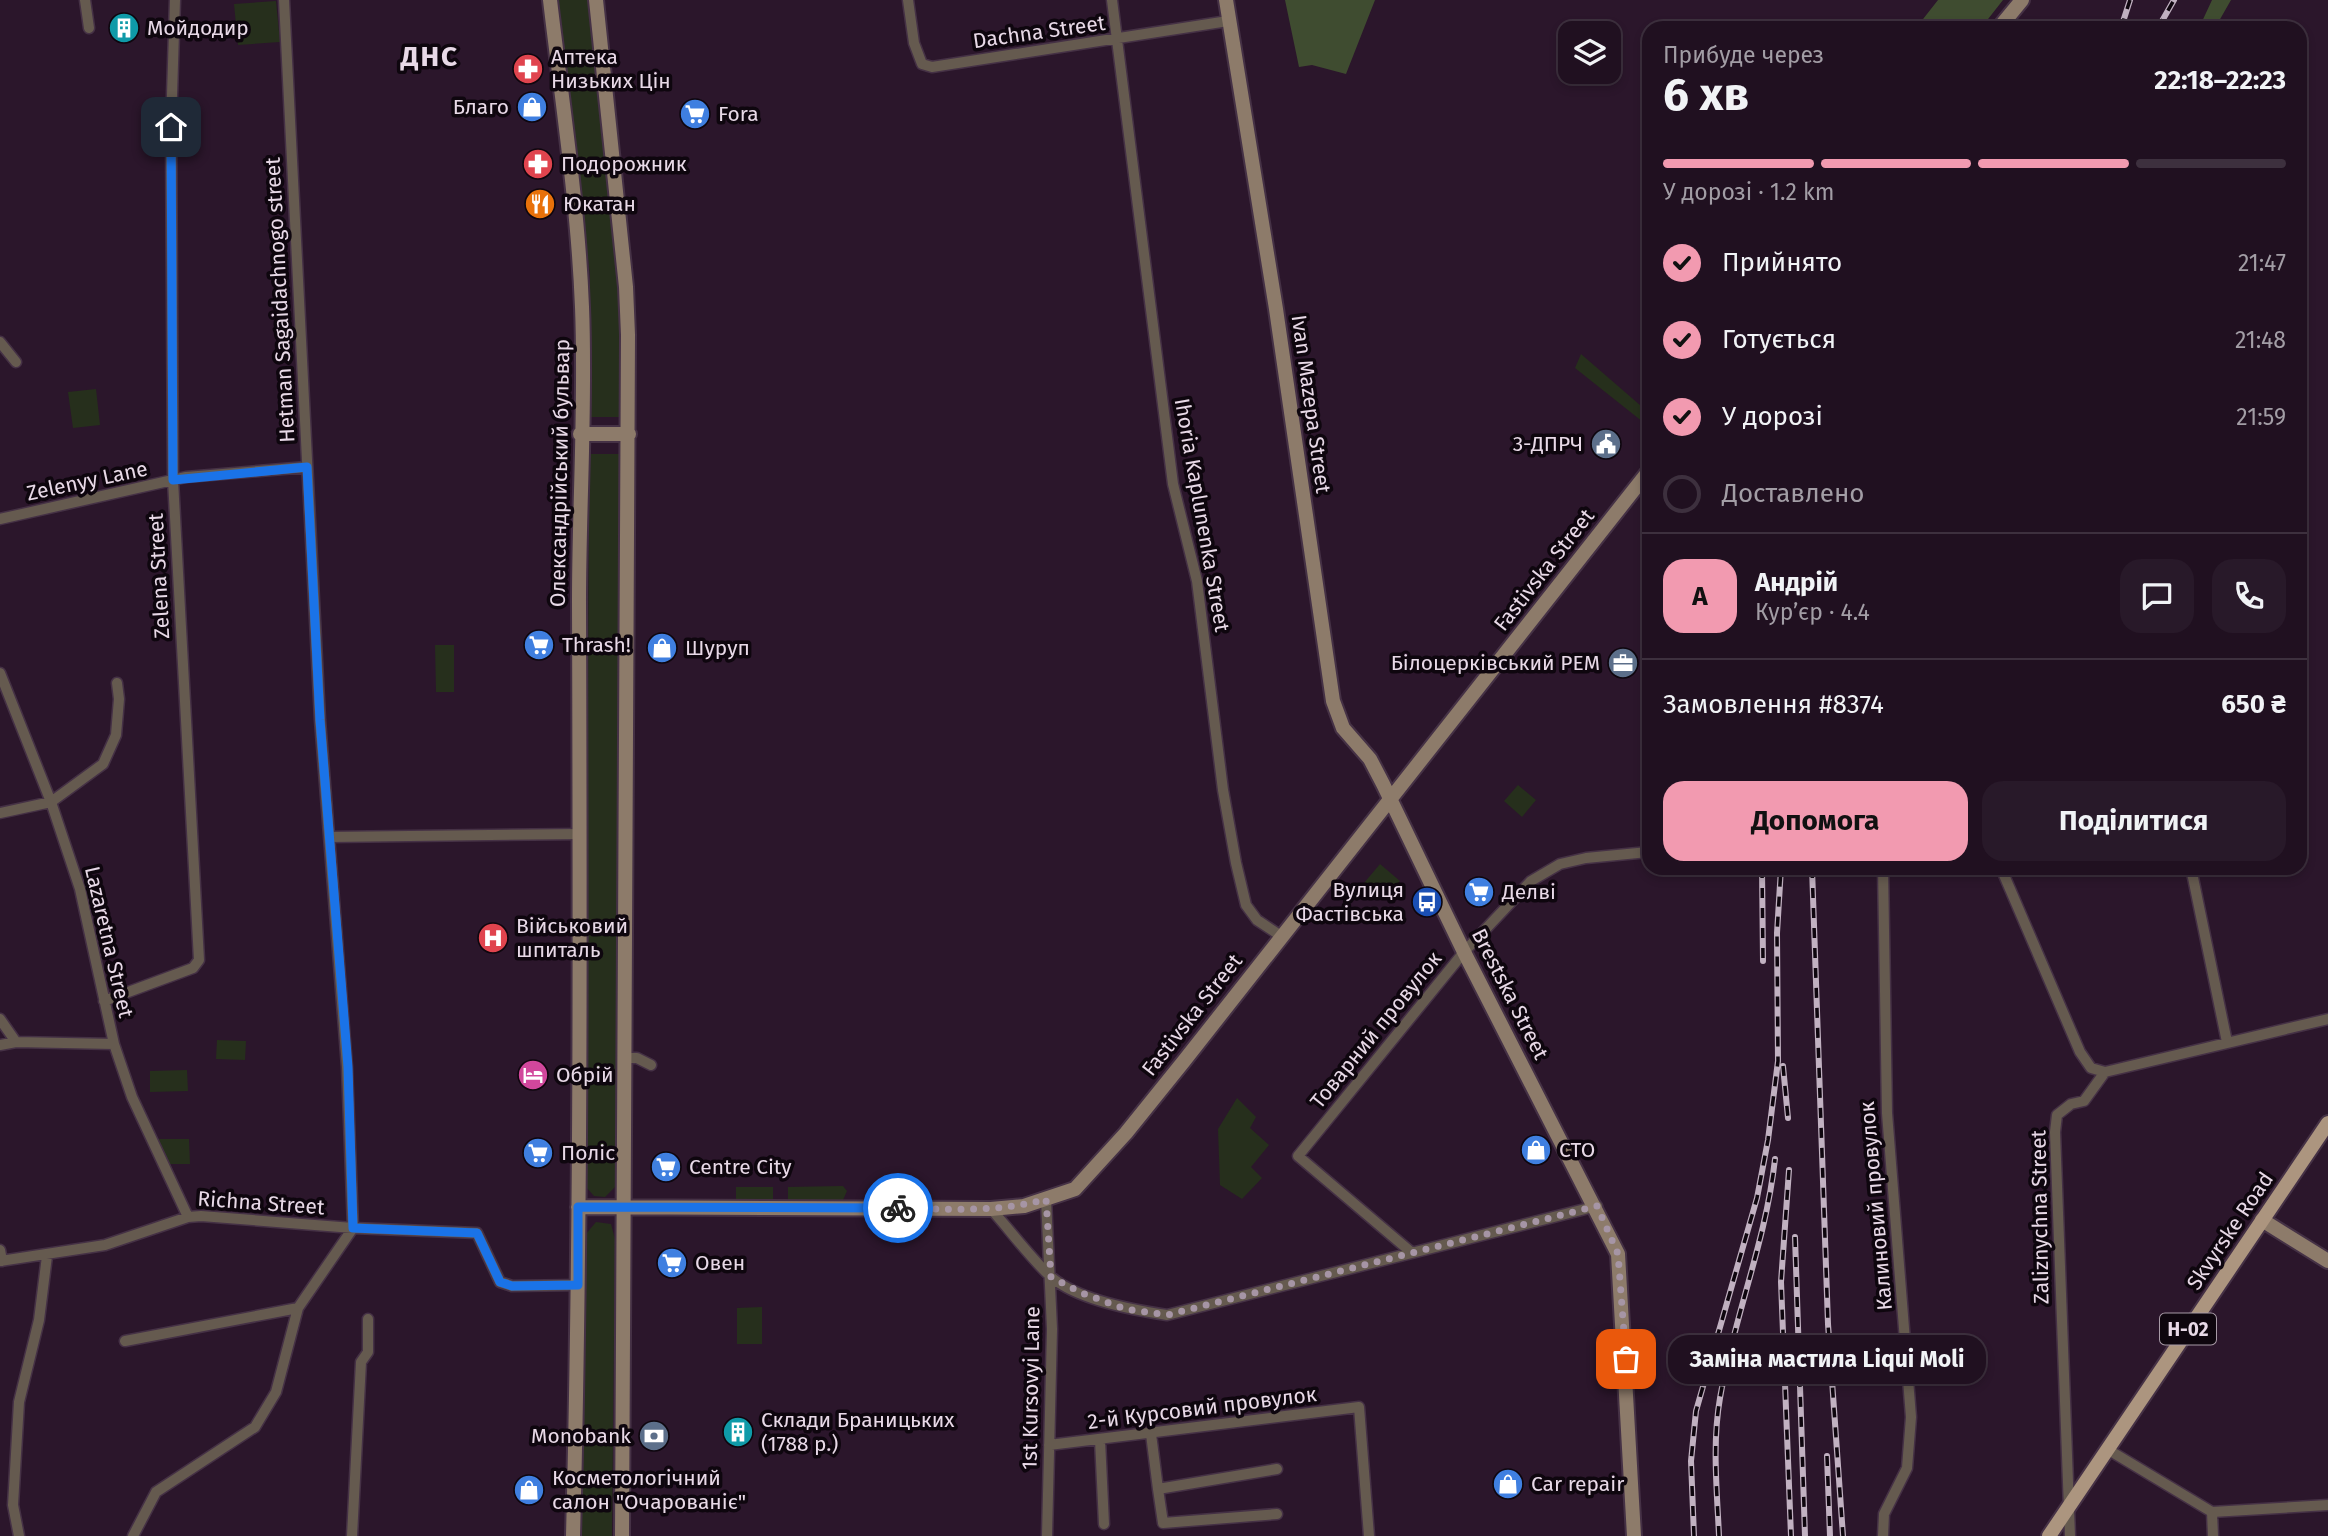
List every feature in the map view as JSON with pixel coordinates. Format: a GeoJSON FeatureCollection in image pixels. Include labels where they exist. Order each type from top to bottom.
{"type":"FeatureCollection","features":[{"type":"Feature","properties":{"kind":"main road","name":"Skvyrske Road"},"geometry":{"type":"LineString","coordinates":[[2049,1536],[2328,1123]]}},
{"type":"Feature","properties":{"kind":"street"},"geometry":{"type":"LineString","coordinates":[[85,0],[89,28]]}},
{"type":"Feature","properties":{"kind":"street","name":"Zelena Street"},"geometry":{"type":"LineString","coordinates":[[104,1000],[193,968],[198,960],[173,480],[171,127],[175,0]]}},
{"type":"Feature","properties":{"kind":"street","name":"Hetman Sagaidachnogo street"},"geometry":{"type":"LineString","coordinates":[[284,0],[329,838],[348,1067],[353,1228]]}},
{"type":"Feature","properties":{"kind":"street","name":"Олександрійський бульвар"},"geometry":{"type":"LineString","coordinates":[[550,0],[580,265],[583,353],[580,434],[582,834],[573,1536]]}},
{"type":"Feature","properties":{"kind":"street"},"geometry":{"type":"LineString","coordinates":[[596,0],[626,287],[629,434],[622,1536]]}},
{"type":"Feature","properties":{"kind":"street","name":"Dachna Street"},"geometry":{"type":"LineString","coordinates":[[908,0],[916,55],[922,64],[932,67],[1228,21]]}},
{"type":"Feature","properties":{"kind":"street","name":"Ihoria Kaplunenka Street"},"geometry":{"type":"LineString","coordinates":[[1112,0],[1173,484],[1197,581],[1223,790],[1236,863],[1246,905],[1257,920],[1281,936]]}},
{"type":"Feature","properties":{"kind":"street","name":"Ivan Mazepa Street"},"geometry":{"type":"LineString","coordinates":[[1226,0],[1276,309],[1333,701],[1343,728],[1370,759],[1391,799]]}},
{"type":"Feature","properties":{"kind":"street"},"geometry":{"type":"LineString","coordinates":[[2005,21],[2022,0]]}},
{"type":"Feature","properties":{"kind":"street"},"geometry":{"type":"LineString","coordinates":[[0,342],[16,362]]}},
{"type":"Feature","properties":{"kind":"street"},"geometry":{"type":"LineString","coordinates":[[580,434],[629,434]]}},
{"type":"Feature","properties":{"kind":"street","name":"Zelenyy Lane"},"geometry":{"type":"LineString","coordinates":[[0,519],[173,480],[307,467]]}},
{"type":"Feature","properties":{"kind":"street","name":"Fastivska Street"},"geometry":{"type":"LineString","coordinates":[[578,1207],[991,1209],[1024,1206],[1074,1189],[1097,1166],[1184,1061],[1642,480]]}},
{"type":"Feature","properties":{"kind":"street","name":"Lazaretna Street"},"geometry":{"type":"LineString","coordinates":[[0,673],[51,803],[79,889],[114,1044],[132,1097],[188,1217]]}},
{"type":"Feature","properties":{"kind":"street"},"geometry":{"type":"LineString","coordinates":[[0,813],[51,803],[103,764],[116,735],[119,699],[117,683]]}},
{"type":"Feature","properties":{"kind":"street","name":"Brestska Street"},"geometry":{"type":"LineString","coordinates":[[1391,799],[1464,952],[1597,1206],[1618,1254],[1622,1277],[1634,1536]]}},
{"type":"Feature","properties":{"kind":"street"},"geometry":{"type":"LineString","coordinates":[[329,838],[582,834]]}},
{"type":"Feature","properties":{"kind":"street","name":"Товарний провулок"},"geometry":{"type":"LineString","coordinates":[[1411,1251],[1298,1156],[1464,952],[1531,881],[1560,864],[1586,858],[1642,853]]}},
{"type":"Feature","properties":{"kind":"street","name":"Калиновий провулок"},"geometry":{"type":"LineString","coordinates":[[1883,875],[1886,1113],[1911,1417],[1907,1468],[1884,1514],[1883,1536]]}},
{"type":"Feature","properties":{"kind":"street"},"geometry":{"type":"LineString","coordinates":[[2004,875],[2080,1052],[2091,1068],[2105,1072],[2328,1019]]}},
{"type":"Feature","properties":{"kind":"street"},"geometry":{"type":"LineString","coordinates":[[2193,875],[2227,1042]]}},
{"type":"Feature","properties":{"kind":"street"},"geometry":{"type":"LineString","coordinates":[[0,1019],[16,1042]]}},
{"type":"Feature","properties":{"kind":"street"},"geometry":{"type":"LineString","coordinates":[[0,1045],[16,1042],[114,1044]]}},
{"type":"Feature","properties":{"kind":"street"},"geometry":{"type":"LineString","coordinates":[[624,1058],[637,1058],[651,1066]]}},
{"type":"Feature","properties":{"kind":"street","name":"Zaliznychna Street"},"geometry":{"type":"LineString","coordinates":[[2070,1536],[2055,1132],[2057,1115],[2071,1104],[2084,1101],[2105,1072]]}},
{"type":"Feature","properties":{"kind":"street","name":"1st Kursovyi Lane"},"geometry":{"type":"LineString","coordinates":[[1046,1199],[1051,1277],[1047,1536]]}},
{"type":"Feature","properties":{"kind":"street"},"geometry":{"type":"LineString","coordinates":[[991,1209],[1051,1277],[1082,1293],[1125,1309],[1167,1315],[1597,1206]]}},
{"type":"Feature","properties":{"kind":"street","name":"Richna Street"},"geometry":{"type":"LineString","coordinates":[[1,1258],[47,1256],[105,1245],[188,1217],[477,1233],[500,1282],[512,1286],[578,1285]]}},
{"type":"Feature","properties":{"kind":"street"},"geometry":{"type":"LineString","coordinates":[[2262,1220],[2328,1261]]}},
{"type":"Feature","properties":{"kind":"street"},"geometry":{"type":"LineString","coordinates":[[132,1536],[156,1492],[255,1427],[276,1392],[298,1308],[353,1228]]}},
{"type":"Feature","properties":{"kind":"street"},"geometry":{"type":"LineString","coordinates":[[19,1536],[13,1505],[15,1439],[19,1402],[40,1320],[47,1256]]}},
{"type":"Feature","properties":{"kind":"street"},"geometry":{"type":"LineString","coordinates":[[125,1341],[298,1308]]}},
{"type":"Feature","properties":{"kind":"street"},"geometry":{"type":"LineString","coordinates":[[352,1536],[361,1362],[368,1352],[368,1319]]}},
{"type":"Feature","properties":{"kind":"street","name":"2-й Курсовий провулок"},"geometry":{"type":"LineString","coordinates":[[1049,1445],[1359,1407],[1369,1536]]}},
{"type":"Feature","properties":{"kind":"street"},"geometry":{"type":"LineString","coordinates":[[1151,1434],[1163,1523],[1277,1514]]}},
{"type":"Feature","properties":{"kind":"street"},"geometry":{"type":"LineString","coordinates":[[1100,1440],[1104,1524]]}},
{"type":"Feature","properties":{"kind":"street"},"geometry":{"type":"LineString","coordinates":[[2107,1448],[2212,1512],[2328,1504]]}},
{"type":"Feature","properties":{"kind":"street"},"geometry":{"type":"LineString","coordinates":[[1158,1489],[1277,1469]]}},
{"type":"Feature","properties":{"kind":"street"},"geometry":{"type":"LineString","coordinates":[[2212,1512],[2213,1536]]}},
{"type":"Feature","properties":{"kind":"green space"},"geometry":{"type":"Polygon","coordinates":[[[557,0],[588,0],[620,286],[622,417],[590,417],[590,275],[557,0]]]}},
{"type":"Feature","properties":{"kind":"green space"},"geometry":{"type":"Polygon","coordinates":[[[1285,0],[1375,0],[1346,74],[1312,65],[1299,67],[1285,0]]]}},
{"type":"Feature","properties":{"kind":"green space"},"geometry":{"type":"Polygon","coordinates":[[[1938,0],[2003,0],[1986,21],[1922,21],[1938,0]]]}},
{"type":"Feature","properties":{"kind":"green space"},"geometry":{"type":"Polygon","coordinates":[[[2212,0],[2231,0],[2219,21],[2202,21],[2212,0]]]}},
{"type":"Feature","properties":{"kind":"green space"},"geometry":{"type":"Polygon","coordinates":[[[276,1],[280,42],[238,45],[234,4],[276,1]]]}},
{"type":"Feature","properties":{"kind":"green space"},"geometry":{"type":"Polygon","coordinates":[[[1581,354],[1642,407],[1642,421],[1575,368],[1581,354]]]}},
{"type":"Feature","properties":{"kind":"green space"},"geometry":{"type":"Polygon","coordinates":[[[96,389],[100,425],[73,428],[68,392],[96,389]]]}},
{"type":"Feature","properties":{"kind":"green space"},"geometry":{"type":"Polygon","coordinates":[[[589,454],[622,454],[616,1186],[605,1197],[594,1196],[586,1187],[589,454]]]}},
{"type":"Feature","properties":{"kind":"green space"},"geometry":{"type":"Polygon","coordinates":[[[435,645],[454,645],[454,692],[436,692],[435,645]]]}},
{"type":"Feature","properties":{"kind":"green space"},"geometry":{"type":"Polygon","coordinates":[[[1518,785],[1536,800],[1522,817],[1504,801],[1518,785]]]}},
{"type":"Feature","properties":{"kind":"green space"},"geometry":{"type":"Polygon","coordinates":[[[1380,864],[1400,881],[1383,900],[1364,883],[1380,864]]]}},
{"type":"Feature","properties":{"kind":"green space"},"geometry":{"type":"Polygon","coordinates":[[[217,1040],[246,1041],[245,1060],[216,1059],[217,1040]]]}},
{"type":"Feature","properties":{"kind":"green space"},"geometry":{"type":"Polygon","coordinates":[[[187,1070],[188,1091],[150,1092],[150,1071],[187,1070]]]}},
{"type":"Feature","properties":{"kind":"green space"},"geometry":{"type":"Polygon","coordinates":[[[1237,1098],[1256,1117],[1250,1128],[1269,1145],[1251,1167],[1262,1178],[1242,1199],[1220,1185],[1218,1129],[1237,1098]]]}},
{"type":"Feature","properties":{"kind":"green space"},"geometry":{"type":"Polygon","coordinates":[[[158,1139],[189,1139],[190,1164],[167,1164],[158,1139]]]}},
{"type":"Feature","properties":{"kind":"green space"},"geometry":{"type":"Polygon","coordinates":[[[843,1186],[847,1191],[843,1200],[788,1201],[788,1187],[843,1186]]]}},
{"type":"Feature","properties":{"kind":"green space"},"geometry":{"type":"Polygon","coordinates":[[[736,1187],[773,1187],[773,1201],[736,1201],[736,1187]]]}},
{"type":"Feature","properties":{"kind":"green space"},"geometry":{"type":"Polygon","coordinates":[[[596,1222],[611,1224],[615,1239],[612,1536],[581,1536],[585,1235],[596,1222]]]}},
{"type":"Feature","properties":{"kind":"green space"},"geometry":{"type":"Polygon","coordinates":[[[762,1307],[762,1344],[737,1344],[737,1308],[762,1307]]]}},
{"type":"Feature","properties":{"kind":"railway"},"geometry":{"type":"LineString","coordinates":[[2123,21],[2130,0]]}},
{"type":"Feature","properties":{"kind":"railway"},"geometry":{"type":"LineString","coordinates":[[2162,21],[2174,0]]}},
{"type":"Feature","properties":{"kind":"railway"},"geometry":{"type":"LineString","coordinates":[[1762,875],[1763,961]]}},
{"type":"Feature","properties":{"kind":"railway"},"geometry":{"type":"LineString","coordinates":[[1694,1536],[1691,1461],[1696,1411],[1757,1198],[1768,1140],[1778,1061],[1777,933],[1781,875]]}},
{"type":"Feature","properties":{"kind":"railway"},"geometry":{"type":"LineString","coordinates":[[1812,875],[1828,1324],[1843,1536]]}},
{"type":"Feature","properties":{"kind":"railway"},"geometry":{"type":"LineString","coordinates":[[1783,1066],[1788,1118]]}},
{"type":"Feature","properties":{"kind":"railway"},"geometry":{"type":"LineString","coordinates":[[1719,1536],[1716,1450],[1720,1398],[1733,1338],[1765,1220],[1775,1159]]}},
{"type":"Feature","properties":{"kind":"railway"},"geometry":{"type":"LineString","coordinates":[[1789,1170],[1781,1282],[1791,1536]]}},
{"type":"Feature","properties":{"kind":"railway"},"geometry":{"type":"LineString","coordinates":[[1795,1237],[1805,1536]]}},
{"type":"Feature","properties":{"kind":"railway"},"geometry":{"type":"LineString","coordinates":[[1827,1456],[1830,1536]]}},
{"type":"Feature","properties":{"kind":"way so far"},"geometry":{"type":"LineString","coordinates":[[898,1208],[991,1209],[1024,1206],[1046,1199],[1051,1277],[1082,1293],[1125,1309],[1167,1315],[1192,1311],[1411,1251],[1597,1206],[1618,1254],[1622,1277],[1626,1359]]}},
{"type":"Feature","properties":{"kind":"place","name":"Мойдодир"},"geometry":{"type":"Point","coordinates":[124,28]}},
{"type":"Feature","properties":{"kind":"place","name":"Аптека Низьких Цін"},"geometry":{"type":"Point","coordinates":[528,69]}},
{"type":"Feature","properties":{"kind":"place","name":"Благо"},"geometry":{"type":"Point","coordinates":[532,107]}},
{"type":"Feature","properties":{"kind":"place","name":"Fora"},"geometry":{"type":"Point","coordinates":[695,114]}},
{"type":"Feature","properties":{"kind":"place","name":"Подорожник"},"geometry":{"type":"Point","coordinates":[538,164]}},
{"type":"Feature","properties":{"kind":"place","name":"Юкатан"},"geometry":{"type":"Point","coordinates":[540,204]}},
{"type":"Feature","properties":{"kind":"place","name":"3-ДПРЧ"},"geometry":{"type":"Point","coordinates":[1606,444]}},
{"type":"Feature","properties":{"kind":"place","name":"Thrash!"},"geometry":{"type":"Point","coordinates":[539,645]}},
{"type":"Feature","properties":{"kind":"place","name":"Шуруп"},"geometry":{"type":"Point","coordinates":[662,648]}},
{"type":"Feature","properties":{"kind":"place","name":"Білоцерківський РЕМ"},"geometry":{"type":"Point","coordinates":[1623,663]}},
{"type":"Feature","properties":{"kind":"place","name":"Делві"},"geometry":{"type":"Point","coordinates":[1479,892]}},
{"type":"Feature","properties":{"kind":"place","name":"Вулиця Фастівська"},"geometry":{"type":"Point","coordinates":[1427,902]}},
{"type":"Feature","properties":{"kind":"place","name":"Військовий шпиталь"},"geometry":{"type":"Point","coordinates":[493,938]}},
{"type":"Feature","properties":{"kind":"place","name":"Обрій"},"geometry":{"type":"Point","coordinates":[533,1075]}},
{"type":"Feature","properties":{"kind":"place","name":"СТО"},"geometry":{"type":"Point","coordinates":[1536,1150]}},
{"type":"Feature","properties":{"kind":"place","name":"Поліс"},"geometry":{"type":"Point","coordinates":[538,1153]}},
{"type":"Feature","properties":{"kind":"place","name":"Centre City"},"geometry":{"type":"Point","coordinates":[666,1167]}},
{"type":"Feature","properties":{"kind":"place","name":"Овен"},"geometry":{"type":"Point","coordinates":[672,1263]}},
{"type":"Feature","properties":{"kind":"place","name":"Заміна мастила Liqui Moli"},"geometry":{"type":"Point","coordinates":[1626,1359]}},
{"type":"Feature","properties":{"kind":"place","name":"Склади Браницьких (1788 р.)"},"geometry":{"type":"Point","coordinates":[738,1432]}},
{"type":"Feature","properties":{"kind":"place","name":"Monobank"},"geometry":{"type":"Point","coordinates":[654,1436]}},
{"type":"Feature","properties":{"kind":"place","name":"Car repair"},"geometry":{"type":"Point","coordinates":[1508,1484]}},
{"type":"Feature","properties":{"kind":"place","name":"Косметологічний салон \"Очарованіє\""},"geometry":{"type":"Point","coordinates":[529,1490]}},
{"type":"Feature","properties":{"kind":"district","name":"ДНС"},"geometry":{"type":"Point","coordinates":[430,56]}},
{"type":"Feature","properties":{"kind":"route"},"geometry":{"type":"LineString","coordinates":[[171,127],[173,480],[307,467],[320,720],[348,1067],[353,1228],[477,1233],[500,1282],[512,1286],[578,1285],[578,1207],[898,1208]]}}]}
